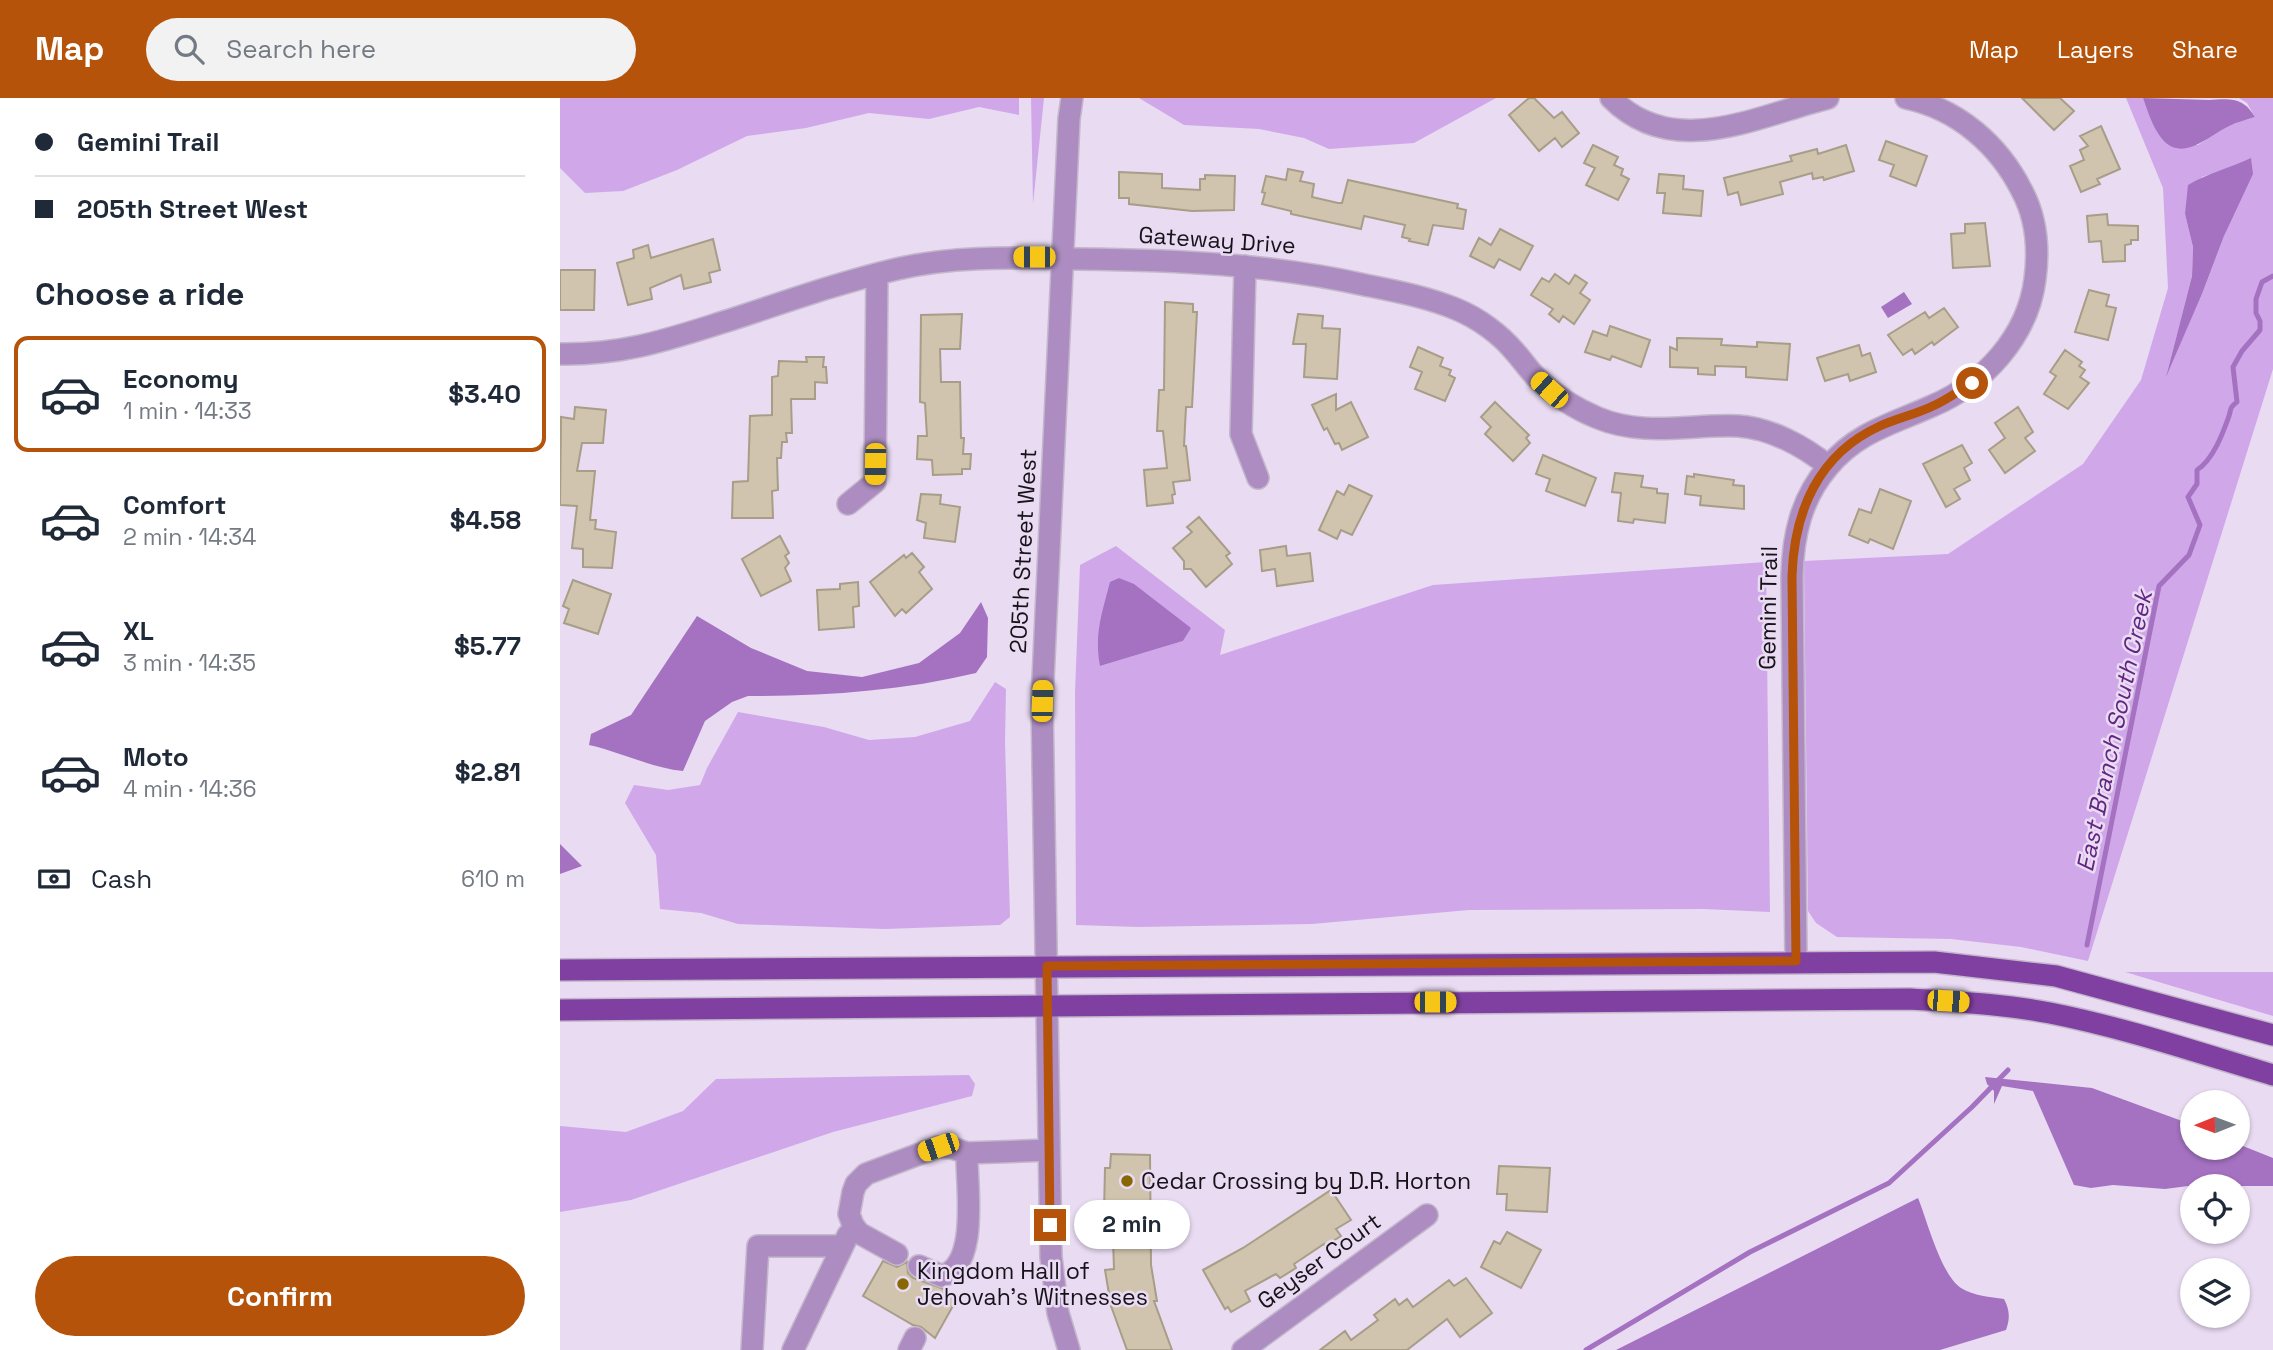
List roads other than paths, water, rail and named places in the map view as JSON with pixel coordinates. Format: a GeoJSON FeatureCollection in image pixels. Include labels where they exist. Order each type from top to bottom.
{"type":"FeatureCollection","features":[{"type":"Feature","properties":{"kind":"main road"},"geometry":{"type":"LineString","coordinates":[[560,971],[1934,962],[2044,974],[2088,983],[2273,1035]]}},
{"type":"Feature","properties":{"kind":"main road"},"geometry":{"type":"LineString","coordinates":[[560,1010],[1795,999],[1948,1001],[1994,1005],[2068,1017],[2273,1075]]}},
{"type":"Feature","properties":{"kind":"street","name":"205th Street West"},"geometry":{"type":"LineString","coordinates":[[1049,1150],[1042,701],[1072,98]]}},
{"type":"Feature","properties":{"kind":"street"},"geometry":{"type":"LineString","coordinates":[[1611,98],[1634,116],[1652,124],[1672,129],[1709,131],[1828,98]]}},
{"type":"Feature","properties":{"kind":"street","name":"Gemini Trail"},"geometry":{"type":"LineString","coordinates":[[1796,961],[1793,556],[1802,509],[1828,466],[1867,433],[1935,405],[1972,383],[2012,340],[2028,309],[2034,288],[2037,252],[2034,222],[2011,168],[1970,127],[1934,106],[1906,98]]}},
{"type":"Feature","properties":{"kind":"street","name":"Gateway Drive"},"geometry":{"type":"LineString","coordinates":[[560,354],[612,352],[663,342],[877,274],[943,260],[1064,257],[1286,269],[1399,292],[1455,309],[1484,325],[1507,343],[1549,390],[1606,422],[1635,428],[1666,430],[1742,426],[1773,434],[1803,448],[1828,466]]}},
{"type":"Feature","properties":{"kind":"street"},"geometry":{"type":"LineString","coordinates":[[1245,266],[1241,433],[1258,478]]}},
{"type":"Feature","properties":{"kind":"street"},"geometry":{"type":"LineString","coordinates":[[848,504],[875,482],[877,274]]}},
{"type":"Feature","properties":{"kind":"street"},"geometry":{"type":"LineString","coordinates":[[897,1254],[859,1233],[853,1226],[849,1214],[853,1192],[856,1184],[866,1174],[938,1147],[967,1153],[1049,1150],[1054,1283],[1058,1313],[1069,1350]]}},
{"type":"Feature","properties":{"kind":"street"},"geometry":{"type":"LineString","coordinates":[[919,1266],[942,1276],[955,1269],[961,1256],[968,1232],[967,1153]]}},
{"type":"Feature","properties":{"kind":"street","name":"Geyser Court"},"geometry":{"type":"LineString","coordinates":[[1243,1350],[1427,1215]]}},
{"type":"Feature","properties":{"kind":"street"},"geometry":{"type":"LineString","coordinates":[[793,1350],[853,1226]]}},
{"type":"Feature","properties":{"kind":"street"},"geometry":{"type":"LineString","coordinates":[[752,1350],[758,1246],[842,1247]]}},
{"type":"Feature","properties":{"kind":"waterway","name":"East Branch South Creek"},"geometry":{"type":"LineString","coordinates":[[2087,945],[2159,586],[2189,555],[2200,525],[2188,497],[2197,484],[2197,470],[2213,453],[2231,408],[2237,402],[2233,367],[2242,351],[2260,330],[2256,299],[2262,282],[2273,276]]}},
{"type":"Feature","properties":{"kind":"waterway","name":"East Branch South Creek"},"geometry":{"type":"LineString","coordinates":[[1586,1350],[1750,1252],[1889,1183],[2008,1070]]}},
{"type":"Feature","properties":{"kind":"place","name":"Cedar Crossing by D.R. Horton"},"geometry":{"type":"Point","coordinates":[1127,1181]}},
{"type":"Feature","properties":{"kind":"place","name":"Kingdom Hall of Jehovah's Witnesses"},"geometry":{"type":"Point","coordinates":[903,1284]}}]}
